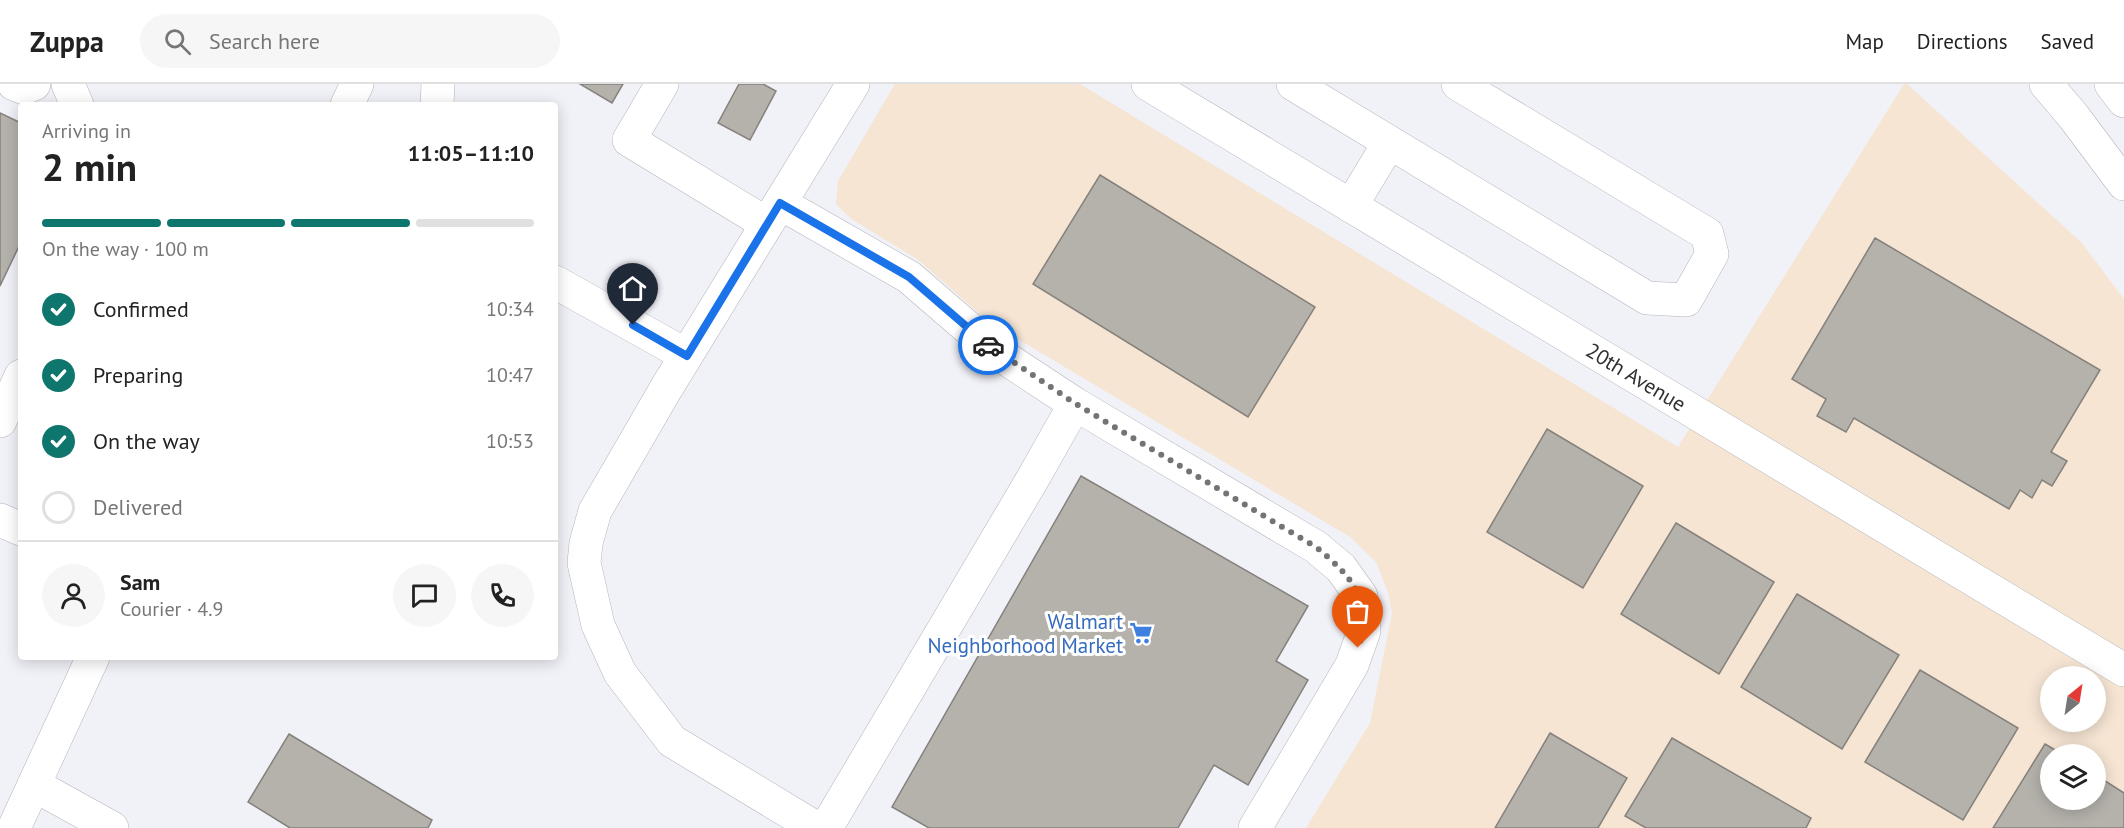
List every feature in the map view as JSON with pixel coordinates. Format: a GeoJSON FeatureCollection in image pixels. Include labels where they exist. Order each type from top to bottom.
{"type":"FeatureCollection","features":[{"type":"Feature","properties":{"kind":"main road"},"geometry":{"type":"LineString","coordinates":[[14,84],[24,88],[34,84]]}},
{"type":"Feature","properties":{"kind":"main road"},"geometry":{"type":"LineString","coordinates":[[68,84],[76,102]]}},
{"type":"Feature","properties":{"kind":"main road"},"geometry":{"type":"LineString","coordinates":[[348,102],[357,84]]}},
{"type":"Feature","properties":{"kind":"main road"},"geometry":{"type":"LineString","coordinates":[[436,102],[438,84]]}},
{"type":"Feature","properties":{"kind":"main road"},"geometry":{"type":"LineString","coordinates":[[662,84],[629,140],[774,214],[909,277],[996,352],[1076,404],[1316,547],[1341,568],[1361,596],[1364,631],[1352,665],[1255,828]]}},
{"type":"Feature","properties":{"kind":"main road"},"geometry":{"type":"LineString","coordinates":[[816,828],[672,741],[620,673],[598,625],[584,562],[586,543],[595,511],[853,84]]}},
{"type":"Feature","properties":{"kind":"main road","name":"20th Avenue"},"geometry":{"type":"LineString","coordinates":[[1148,84],[2124,670]]}},
{"type":"Feature","properties":{"kind":"main road"},"geometry":{"type":"LineString","coordinates":[[1293,84],[1647,298],[1686,300],[1712,254],[1707,234],[1458,84]]}},
{"type":"Feature","properties":{"kind":"main road"},"geometry":{"type":"LineString","coordinates":[[2046,84],[2124,184]]}},
{"type":"Feature","properties":{"kind":"main road"},"geometry":{"type":"LineString","coordinates":[[2111,84],[2124,101]]}},
{"type":"Feature","properties":{"kind":"main road"},"geometry":{"type":"LineString","coordinates":[[1351,206],[1389,143]]}},
{"type":"Feature","properties":{"kind":"main road"},"geometry":{"type":"LineString","coordinates":[[563,288],[687,356]]}},
{"type":"Feature","properties":{"kind":"main road"},"geometry":{"type":"LineString","coordinates":[[0,421],[18,382]]}},
{"type":"Feature","properties":{"kind":"main road"},"geometry":{"type":"LineString","coordinates":[[826,828],[1076,404]]}},
{"type":"Feature","properties":{"kind":"main road"},"geometry":{"type":"LineString","coordinates":[[0,520],[18,528]]}},
{"type":"Feature","properties":{"kind":"main road"},"geometry":{"type":"LineString","coordinates":[[14,828],[92,660]]}},
{"type":"Feature","properties":{"kind":"main road"},"geometry":{"type":"LineString","coordinates":[[34,785],[112,828]]}},
{"type":"Feature","properties":{"kind":"shaded area"},"geometry":{"type":"Polygon","coordinates":[[[895,84],[1080,84],[1678,447],[1904,84],[1907,84],[2082,243],[2124,299],[2124,828],[1306,828],[1370,723],[1392,613],[1388,593],[1376,562],[1350,537],[989,322],[917,259],[851,219],[836,204],[838,181],[895,84]]]}},
{"type":"Feature","properties":{"kind":"building"},"geometry":{"type":"Polygon","coordinates":[[[580,84],[623,84],[612,103],[580,84]]]}},
{"type":"Feature","properties":{"kind":"building"},"geometry":{"type":"Polygon","coordinates":[[[739,84],[763,84],[776,91],[750,140],[718,123],[739,84]]]}},
{"type":"Feature","properties":{"kind":"building"},"geometry":{"type":"Polygon","coordinates":[[[0,113],[18,122],[18,248],[0,286],[0,113]]]}},
{"type":"Feature","properties":{"kind":"building"},"geometry":{"type":"Polygon","coordinates":[[[1100,175],[1315,307],[1248,417],[1033,284],[1100,175]]]}},
{"type":"Feature","properties":{"kind":"building"},"geometry":{"type":"Polygon","coordinates":[[[1875,238],[2100,370],[2051,452],[2067,461],[2052,486],[2042,480],[2032,498],[2020,490],[2009,509],[1854,418],[1846,432],[1817,416],[1826,399],[1792,379],[1875,238]]]}},
{"type":"Feature","properties":{"kind":"building"},"geometry":{"type":"Polygon","coordinates":[[[1547,429],[1643,486],[1583,588],[1487,532],[1547,429]]]}},
{"type":"Feature","properties":{"kind":"building","name":"Walmart Neighborhood Market"},"geometry":{"type":"Polygon","coordinates":[[[1081,476],[1308,606],[1276,661],[1308,680],[1248,785],[1214,765],[1178,828],[929,828],[892,807],[1081,476]]]}},
{"type":"Feature","properties":{"kind":"building"},"geometry":{"type":"Polygon","coordinates":[[[1676,523],[1774,582],[1719,674],[1621,614],[1676,523]]]}},
{"type":"Feature","properties":{"kind":"building"},"geometry":{"type":"Polygon","coordinates":[[[1797,594],[1899,655],[1842,749],[1741,687],[1797,594]]]}},
{"type":"Feature","properties":{"kind":"building"},"geometry":{"type":"Polygon","coordinates":[[[1920,670],[2018,728],[1963,820],[1865,762],[1920,670]]]}},
{"type":"Feature","properties":{"kind":"building"},"geometry":{"type":"Polygon","coordinates":[[[1550,733],[1627,778],[1598,828],[1495,828],[1550,733]]]}},
{"type":"Feature","properties":{"kind":"building"},"geometry":{"type":"Polygon","coordinates":[[[289,734],[432,820],[428,828],[290,828],[248,802],[289,734]]]}},
{"type":"Feature","properties":{"kind":"building"},"geometry":{"type":"Polygon","coordinates":[[[1672,738],[1811,818],[1806,828],[1646,828],[1625,816],[1672,738]]]}},
{"type":"Feature","properties":{"kind":"building"},"geometry":{"type":"Polygon","coordinates":[[[2040,752],[2040,810],[2106,810],[2106,781],[2124,793],[2124,828],[1993,828],[2040,752]]]}},
{"type":"Feature","properties":{"kind":"way so far"},"geometry":{"type":"LineString","coordinates":[[988,345],[1076,404],[1316,547],[1341,568],[1361,596],[1364,631],[1358,648]]}},
{"type":"Feature","properties":{"kind":"place","name":"Walmart Neighborhood Market"},"geometry":{"type":"Point","coordinates":[1141,633]}},
{"type":"Feature","properties":{"kind":"route"},"geometry":{"type":"LineString","coordinates":[[633,325],[687,356],[780,203],[909,277],[988,345]]}}]}
